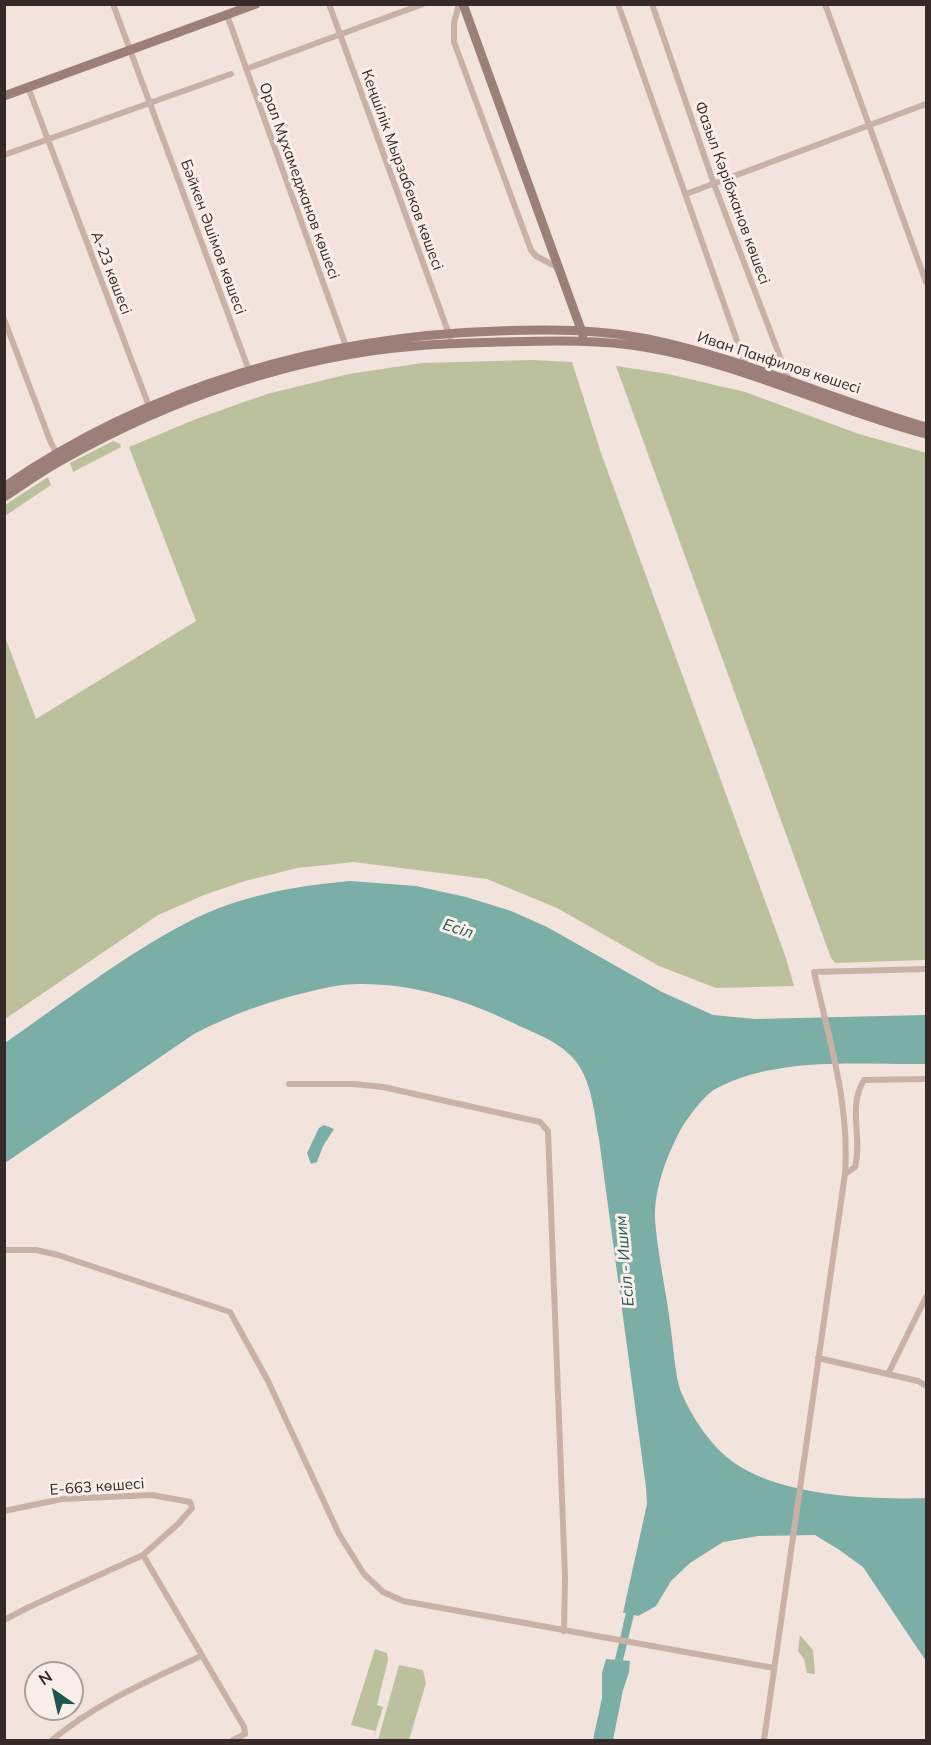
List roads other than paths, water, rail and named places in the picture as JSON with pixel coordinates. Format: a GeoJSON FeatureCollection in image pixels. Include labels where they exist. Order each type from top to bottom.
{"type":"FeatureCollection","features":[{"type":"Feature","properties":{"kind":"street","name":"Бәйкен Әшімов көшесі"},"geometry":{"type":"LineString","coordinates":[[113,4],[251,375]]}},
{"type":"Feature","properties":{"kind":"street"},"geometry":{"type":"LineString","coordinates":[[4,96],[256,4]]}},
{"type":"Feature","properties":{"kind":"street","name":"Кеңшілік Мырзабеков көшесі"},"geometry":{"type":"LineString","coordinates":[[329,4],[452,343]]}},
{"type":"Feature","properties":{"kind":"street"},"geometry":{"type":"LineString","coordinates":[[246,69],[423,4]]}},
{"type":"Feature","properties":{"kind":"street"},"geometry":{"type":"LineString","coordinates":[[461,4],[585,340]]}},
{"type":"Feature","properties":{"kind":"street"},"geometry":{"type":"LineString","coordinates":[[461,4],[454,23],[454,42],[531,250],[560,269]]}},
{"type":"Feature","properties":{"kind":"street"},"geometry":{"type":"LineString","coordinates":[[618,4],[747,369]]}},
{"type":"Feature","properties":{"kind":"street","name":"Фазыл Кәрібжанов көшесі"},"geometry":{"type":"LineString","coordinates":[[651,4],[714,184],[790,386]]}},
{"type":"Feature","properties":{"kind":"street"},"geometry":{"type":"LineString","coordinates":[[825,4],[927,282]]}},
{"type":"Feature","properties":{"kind":"street","name":"Орал Мұхамеджанов көшесі"},"geometry":{"type":"LineString","coordinates":[[227,15],[347,351]]}},
{"type":"Feature","properties":{"kind":"street"},"geometry":{"type":"LineString","coordinates":[[4,155],[231,74]]}},
{"type":"Feature","properties":{"kind":"street","name":"А-23 көшесі"},"geometry":{"type":"LineString","coordinates":[[28,87],[151,411]]}},
{"type":"Feature","properties":{"kind":"street"},"geometry":{"type":"LineString","coordinates":[[686,194],[927,104]]}},
{"type":"Feature","properties":{"kind":"street"},"geometry":{"type":"LineString","coordinates":[[4,319],[51,443],[59,457]]}},
{"type":"Feature","properties":{"kind":"street","name":"Иван Панфилов көшесі"},"geometry":{"type":"LineString","coordinates":[[4,487],[151,411],[212,391],[251,375],[347,351],[448,332],[581,330],[647,339],[705,352],[879,422],[927,435]]}},
{"type":"Feature","properties":{"kind":"street","name":"Иван Панфилов көшесі"},"geometry":{"type":"LineString","coordinates":[[347,351],[452,343],[585,340],[644,347],[747,369]]}},
{"type":"Feature","properties":{"kind":"street","name":"Иван Панфилов көшесі"},"geometry":{"type":"LineString","coordinates":[[790,386],[927,427]]}},
{"type":"Feature","properties":{"kind":"street","name":"Иван Панфилов көшесі"},"geometry":{"type":"LineString","coordinates":[[4,497],[59,457]]}},
{"type":"Feature","properties":{"kind":"street"},"geometry":{"type":"LineString","coordinates":[[764,1740],[845,1174],[847,1145],[840,1085],[814,972],[927,969]]}},
{"type":"Feature","properties":{"kind":"street"},"geometry":{"type":"LineString","coordinates":[[845,1174],[855,1167],[858,1154],[855,1107],[858,1090],[864,1080],[927,1079]]}},
{"type":"Feature","properties":{"kind":"street"},"geometry":{"type":"LineString","coordinates":[[289,1084],[354,1084],[383,1087],[540,1122],[548,1131],[565,1595],[564,1631]]}},
{"type":"Feature","properties":{"kind":"street"},"geometry":{"type":"LineString","coordinates":[[4,1250],[36,1250],[58,1255],[230,1312],[268,1381],[339,1534],[364,1574],[383,1592],[403,1601],[774,1668]]}},
{"type":"Feature","properties":{"kind":"street"},"geometry":{"type":"LineString","coordinates":[[888,1374],[927,1297]]}},
{"type":"Feature","properties":{"kind":"street"},"geometry":{"type":"LineString","coordinates":[[818,1358],[923,1382],[927,1386]]}},
{"type":"Feature","properties":{"kind":"street","name":"Е-663 көшесі"},"geometry":{"type":"LineString","coordinates":[[4,1511],[73,1498],[152,1495],[190,1502],[192,1508],[143,1556],[4,1620]]}},
{"type":"Feature","properties":{"kind":"street"},"geometry":{"type":"LineString","coordinates":[[143,1556],[244,1727],[245,1734],[233,1740]]}},
{"type":"Feature","properties":{"kind":"street"},"geometry":{"type":"LineString","coordinates":[[52,1740],[119,1695],[201,1656]]}},
{"type":"Feature","properties":{"kind":"water"},"geometry":{"type":"Polygon","coordinates":[[[350,881],[416,886],[466,897],[511,911],[547,927],[662,992],[713,1015],[755,1019],[926,1015],[926,1064],[820,1064],[793,1067],[741,1078],[712,1091],[688,1118],[671,1150],[659,1184],[655,1219],[680,1388],[697,1422],[717,1448],[733,1462],[752,1473],[800,1489],[826,1494],[879,1498],[926,1498],[926,1661],[863,1567],[815,1535],[758,1536],[723,1542],[690,1563],[671,1581],[656,1606],[638,1616],[630,1614],[628,1626],[623,1625],[626,1613],[623,1613],[647,1504],[646,1487],[594,1107],[579,1066],[567,1052],[552,1041],[475,1006],[436,994],[378,984],[339,985],[320,989],[250,1009],[194,1034],[5,1163],[5,1043],[140,949],[207,913],[267,894],[350,881]]]}},
{"type":"Feature","properties":{"kind":"water"},"geometry":{"type":"Polygon","coordinates":[[[324,1125],[334,1129],[323,1146],[317,1162],[311,1164],[307,1153],[319,1128],[324,1125]]]}},
{"type":"Feature","properties":{"kind":"water"},"geometry":{"type":"Polygon","coordinates":[[[606,1659],[630,1661],[629,1672],[613,1740],[593,1740],[602,1698],[602,1673],[606,1659]]]}},
{"type":"Feature","properties":{"kind":"waterway"},"geometry":{"type":"LineString","coordinates":[[617,1668],[630,1614]]}},
{"type":"Feature","properties":{"kind":"water label","name":"Есіл"},"geometry":{"type":"Point","coordinates":[458,929]}},
{"type":"Feature","properties":{"kind":"water label","name":"Есіл - Ишим"},"geometry":{"type":"Point","coordinates":[625,1261]}}]}
